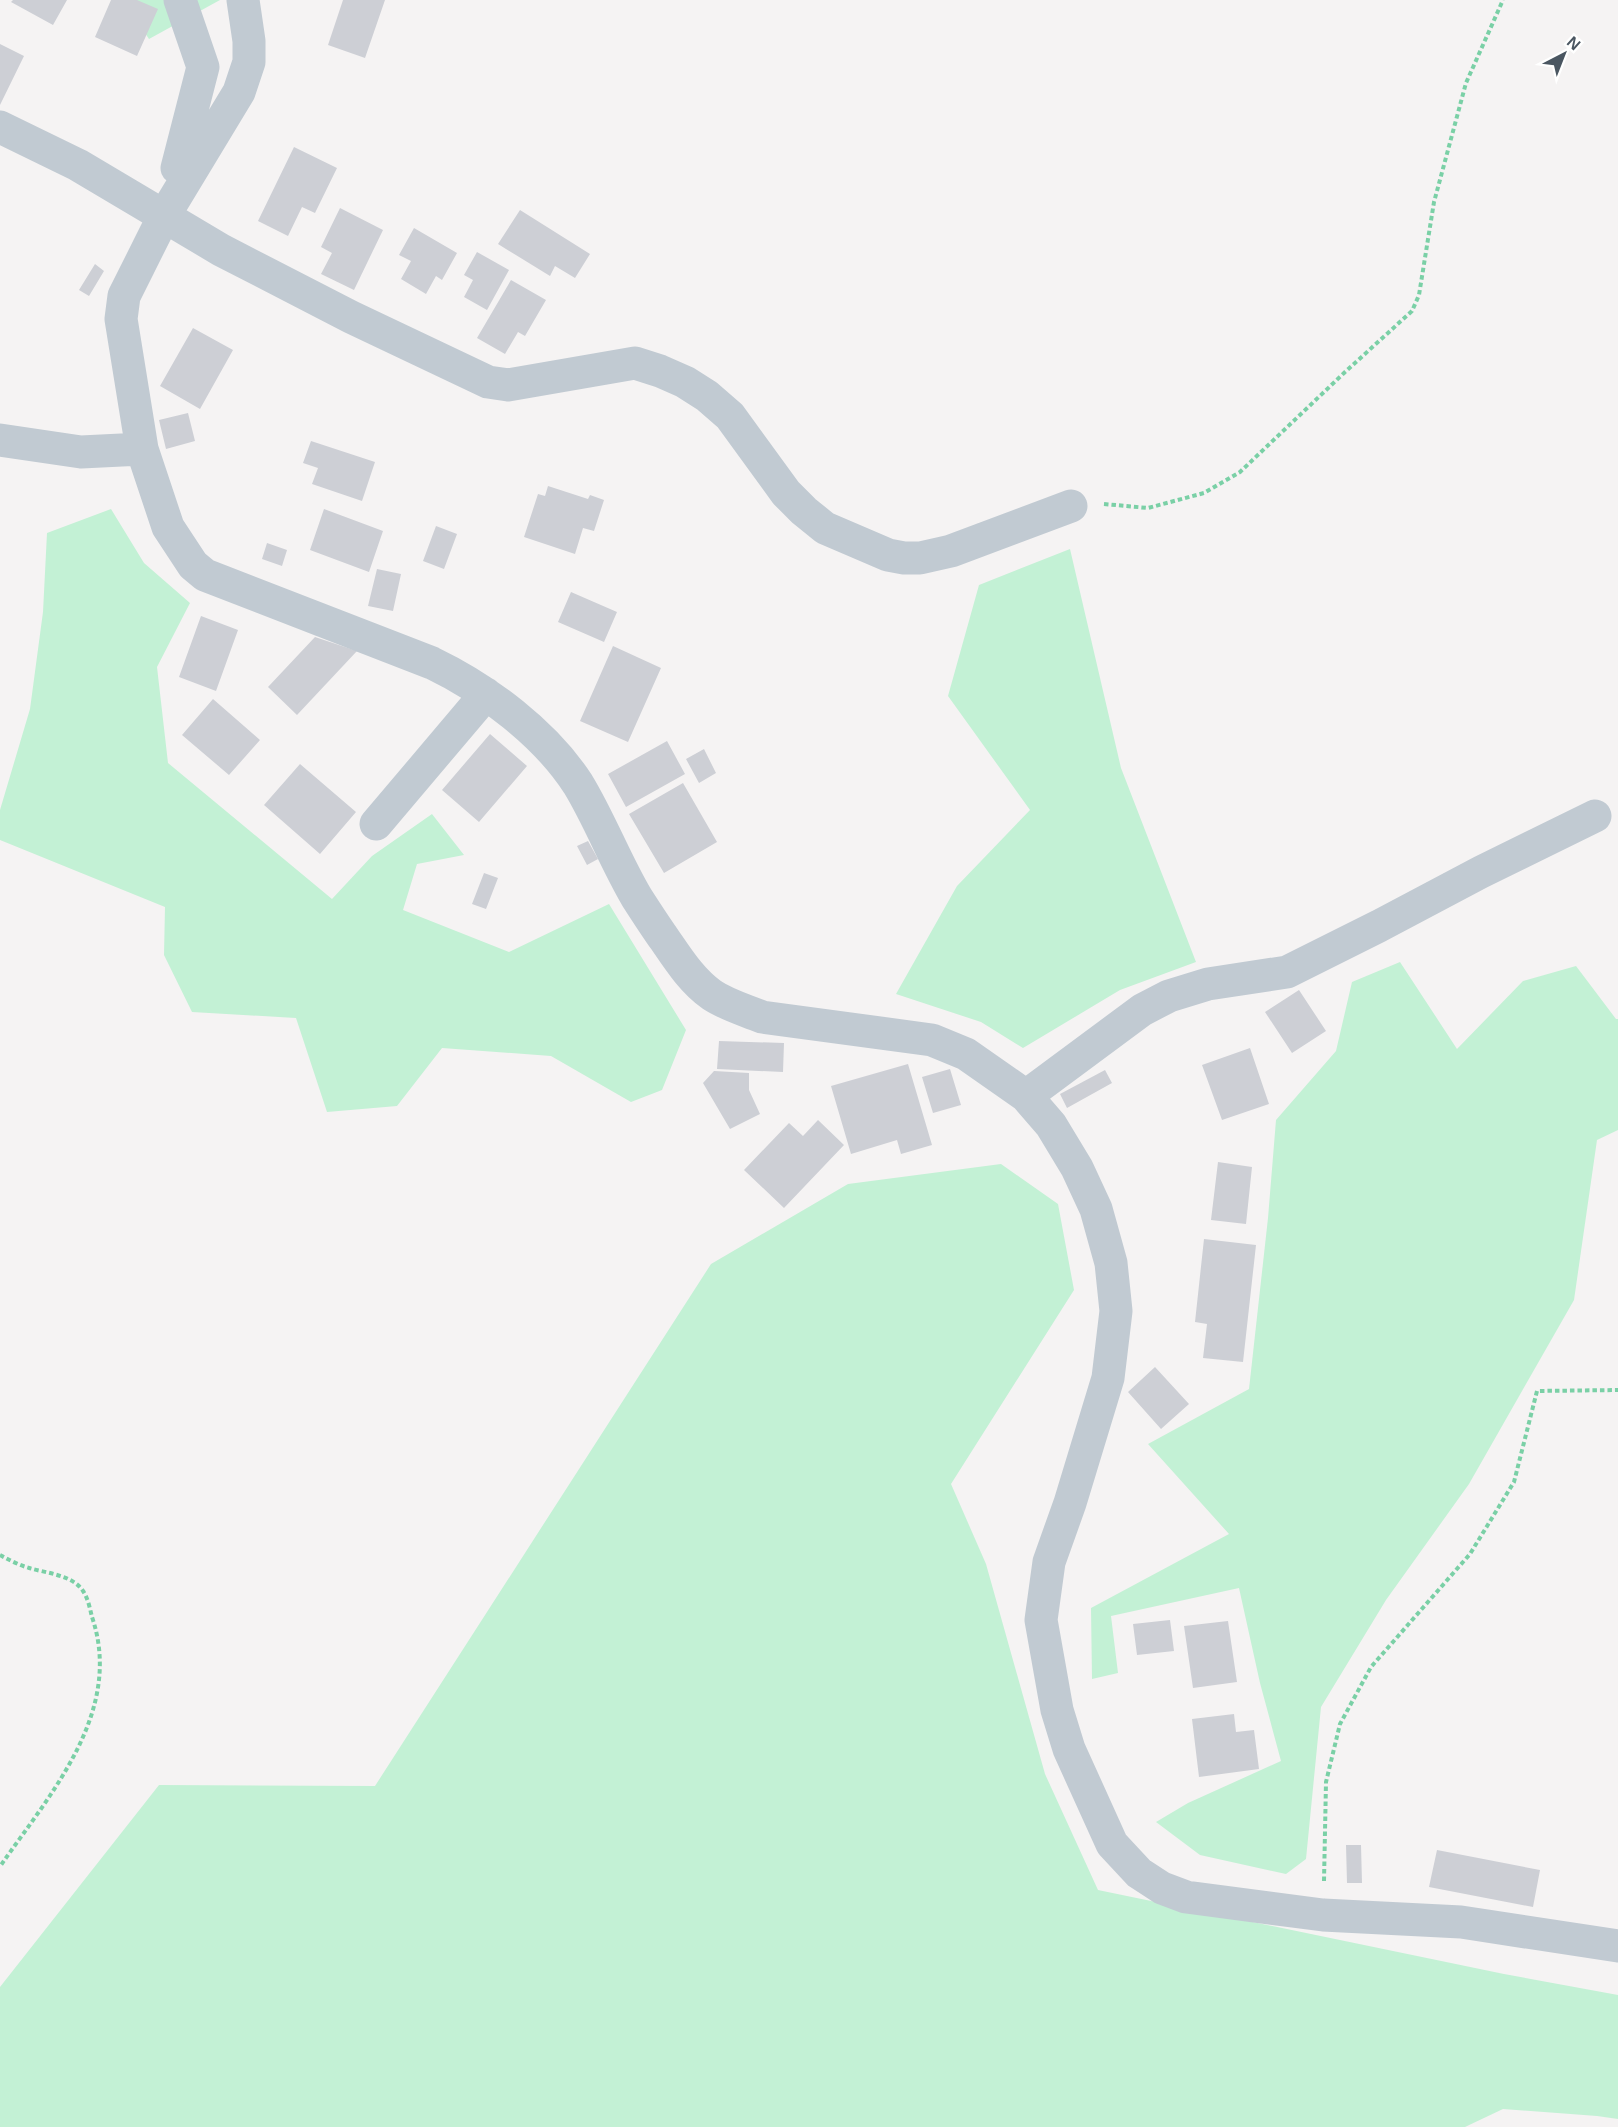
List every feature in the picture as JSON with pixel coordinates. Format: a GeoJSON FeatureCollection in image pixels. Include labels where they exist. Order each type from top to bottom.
{"type":"FeatureCollection","features":[{"type":"Feature","properties":{"kind":"street"},"geometry":{"type":"LineString","coordinates":[[180,0],[203,68],[177,168],[188,175]]}},
{"type":"Feature","properties":{"kind":"street"},"geometry":{"type":"LineString","coordinates":[[243,0],[249,41],[249,62],[239,92],[164,216],[124,296],[122,319],[142,449],[168,527],[193,565],[205,575],[432,663],[486,694],[519,721],[556,756],[578,785],[637,897],[694,979],[712,995],[762,1017],[932,1040],[966,1054],[1026,1096],[1051,1125],[1077,1168],[1096,1209],[1111,1263],[1116,1311],[1108,1378],[1070,1503],[1049,1562],[1041,1620],[1056,1710],[1069,1749],[1112,1844],[1139,1873],[1162,1888],[1186,1897],[1323,1915],[1461,1923],[1618,1946]]}},
{"type":"Feature","properties":{"kind":"street"},"geometry":{"type":"LineString","coordinates":[[0,127],[78,165],[221,250],[351,317],[488,382],[508,385],[635,363],[660,370],[685,382],[707,396],[730,416],[786,493],[804,511],[825,528],[888,555],[920,558],[951,551],[1071,506]]}},
{"type":"Feature","properties":{"kind":"street"},"geometry":{"type":"LineString","coordinates":[[0,440],[81,452],[142,449]]}},
{"type":"Feature","properties":{"kind":"street"},"geometry":{"type":"LineString","coordinates":[[376,824],[486,694]]}},
{"type":"Feature","properties":{"kind":"street"},"geometry":{"type":"LineString","coordinates":[[1026,1096],[1142,1010],[1160,1001],[1208,984],[1287,972],[1481,872],[1596,816]]}},
{"type":"Feature","properties":{"kind":"path"},"geometry":{"type":"LineString","coordinates":[[1071,506],[1094,503],[1148,508],[1204,493],[1240,472],[1412,311],[1419,296],[1434,202],[1466,83],[1503,0]]}},
{"type":"Feature","properties":{"kind":"path"},"geometry":{"type":"LineString","coordinates":[[1323,1915],[1326,1782],[1340,1724],[1371,1667],[1470,1554],[1509,1491],[1514,1482],[1537,1392],[1618,1390]]}},
{"type":"Feature","properties":{"kind":"path"},"geometry":{"type":"LineString","coordinates":[[0,1555],[28,1568],[73,1581],[83,1591],[97,1632],[100,1672],[91,1718],[73,1760],[1,1865]]}},
{"type":"Feature","properties":{"kind":"green space"},"geometry":{"type":"Polygon","coordinates":[[[123,0],[220,0],[149,39],[123,0]]]}},
{"type":"Feature","properties":{"kind":"green space"},"geometry":{"type":"Polygon","coordinates":[[[111,509],[144,563],[190,603],[157,667],[168,763],[332,899],[372,856],[432,814],[464,855],[417,864],[403,910],[509,952],[609,904],[686,1030],[662,1090],[631,1102],[551,1056],[442,1048],[397,1106],[327,1112],[296,1018],[192,1012],[164,955],[165,907],[0,840],[0,810],[30,709],[43,612],[47,533],[111,509]]]}},
{"type":"Feature","properties":{"kind":"green space"},"geometry":{"type":"Polygon","coordinates":[[[1070,549],[1121,768],[1196,962],[1120,990],[1023,1048],[981,1022],[896,994],[957,886],[1030,810],[948,696],[979,585],[1070,549]]]}},
{"type":"Feature","properties":{"kind":"green space"},"geometry":{"type":"Polygon","coordinates":[[[1400,962],[1457,1049],[1523,981],[1576,966],[1618,1019],[1618,1130],[1597,1140],[1574,1300],[1469,1484],[1386,1600],[1321,1707],[1306,1859],[1286,1874],[1200,1855],[1156,1822],[1188,1803],[1281,1761],[1260,1683],[1239,1588],[1111,1616],[1118,1673],[1092,1679],[1091,1608],[1229,1534],[1148,1444],[1249,1389],[1268,1218],[1276,1120],[1336,1051],[1352,982],[1400,962]]]}},
{"type":"Feature","properties":{"kind":"green space"},"geometry":{"type":"Polygon","coordinates":[[[1001,1164],[1058,1204],[1074,1290],[951,1484],[986,1564],[1045,1774],[1098,1890],[1504,1974],[1618,1995],[1618,2119],[1503,2109],[1465,2127],[0,2127],[0,1987],[159,1785],[375,1786],[711,1264],[848,1184],[1001,1164]]]}},
{"type":"Feature","properties":{"kind":"building"},"geometry":{"type":"Polygon","coordinates":[[[13,0],[67,0],[53,25],[11,2],[13,0]]]}},
{"type":"Feature","properties":{"kind":"building"},"geometry":{"type":"Polygon","coordinates":[[[111,0],[137,0],[158,9],[137,56],[95,37],[111,0]]]}},
{"type":"Feature","properties":{"kind":"building"},"geometry":{"type":"Polygon","coordinates":[[[343,0],[385,0],[365,58],[328,45],[343,0]]]}},
{"type":"Feature","properties":{"kind":"building"},"geometry":{"type":"Polygon","coordinates":[[[0,44],[24,56],[0,105],[0,44]]]}},
{"type":"Feature","properties":{"kind":"building"},"geometry":{"type":"Polygon","coordinates":[[[294,147],[337,168],[315,213],[302,207],[288,236],[258,221],[294,147]]]}},
{"type":"Feature","properties":{"kind":"building"},"geometry":{"type":"Polygon","coordinates":[[[340,208],[383,230],[354,290],[321,274],[332,253],[321,247],[340,208]]]}},
{"type":"Feature","properties":{"kind":"building"},"geometry":{"type":"Polygon","coordinates":[[[520,210],[590,254],[575,278],[555,266],[550,276],[498,244],[520,210]]]}},
{"type":"Feature","properties":{"kind":"building"},"geometry":{"type":"Polygon","coordinates":[[[414,228],[457,253],[442,280],[436,276],[426,294],[401,279],[411,261],[399,255],[414,228]]]}},
{"type":"Feature","properties":{"kind":"building"},"geometry":{"type":"Polygon","coordinates":[[[477,252],[509,270],[487,310],[464,297],[473,280],[464,275],[477,252]]]}},
{"type":"Feature","properties":{"kind":"building"},"geometry":{"type":"Polygon","coordinates":[[[95,264],[104,271],[89,296],[79,290],[95,264]]]}},
{"type":"Feature","properties":{"kind":"building"},"geometry":{"type":"Polygon","coordinates":[[[511,280],[546,300],[525,336],[518,332],[505,354],[477,338],[511,280]]]}},
{"type":"Feature","properties":{"kind":"building"},"geometry":{"type":"Polygon","coordinates":[[[193,328],[233,350],[200,409],[160,386],[193,328]]]}},
{"type":"Feature","properties":{"kind":"building"},"geometry":{"type":"Polygon","coordinates":[[[188,413],[195,441],[166,449],[159,420],[188,413]]]}},
{"type":"Feature","properties":{"kind":"building"},"geometry":{"type":"Polygon","coordinates":[[[311,441],[375,462],[362,501],[312,484],[318,468],[303,463],[311,441]]]}},
{"type":"Feature","properties":{"kind":"building"},"geometry":{"type":"Polygon","coordinates":[[[548,486],[588,499],[590,495],[604,500],[594,531],[583,528],[575,554],[524,537],[538,494],[545,496],[548,486]]]}},
{"type":"Feature","properties":{"kind":"building"},"geometry":{"type":"Polygon","coordinates":[[[324,509],[383,531],[369,572],[310,550],[324,509]]]}},
{"type":"Feature","properties":{"kind":"building"},"geometry":{"type":"Polygon","coordinates":[[[436,526],[457,534],[444,569],[423,561],[436,526]]]}},
{"type":"Feature","properties":{"kind":"building"},"geometry":{"type":"Polygon","coordinates":[[[267,543],[287,550],[282,566],[262,559],[267,543]]]}},
{"type":"Feature","properties":{"kind":"building"},"geometry":{"type":"Polygon","coordinates":[[[377,569],[401,574],[393,611],[368,606],[377,569]]]}},
{"type":"Feature","properties":{"kind":"building"},"geometry":{"type":"Polygon","coordinates":[[[571,592],[617,612],[604,642],[558,622],[571,592]]]}},
{"type":"Feature","properties":{"kind":"building"},"geometry":{"type":"Polygon","coordinates":[[[201,616],[238,630],[216,691],[179,677],[201,616]]]}},
{"type":"Feature","properties":{"kind":"building"},"geometry":{"type":"Polygon","coordinates":[[[315,637],[357,651],[297,715],[268,687],[315,637]]]}},
{"type":"Feature","properties":{"kind":"building"},"geometry":{"type":"Polygon","coordinates":[[[613,646],[661,668],[628,742],[580,721],[613,646]]]}},
{"type":"Feature","properties":{"kind":"building"},"geometry":{"type":"Polygon","coordinates":[[[213,699],[260,740],[229,775],[182,735],[213,699]]]}},
{"type":"Feature","properties":{"kind":"building"},"geometry":{"type":"Polygon","coordinates":[[[490,734],[527,766],[479,822],[442,790],[490,734]]]}},
{"type":"Feature","properties":{"kind":"building"},"geometry":{"type":"Polygon","coordinates":[[[667,741],[685,774],[626,807],[608,774],[667,741]]]}},
{"type":"Feature","properties":{"kind":"building"},"geometry":{"type":"Polygon","coordinates":[[[704,749],[716,773],[699,783],[686,759],[704,749]]]}},
{"type":"Feature","properties":{"kind":"building"},"geometry":{"type":"Polygon","coordinates":[[[300,764],[356,812],[320,854],[264,805],[300,764]]]}},
{"type":"Feature","properties":{"kind":"building"},"geometry":{"type":"Polygon","coordinates":[[[683,783],[717,842],[664,873],[629,814],[683,783]]]}},
{"type":"Feature","properties":{"kind":"building"},"geometry":{"type":"Polygon","coordinates":[[[588,841],[598,859],[587,865],[577,846],[588,841]]]}},
{"type":"Feature","properties":{"kind":"building"},"geometry":{"type":"Polygon","coordinates":[[[484,873],[498,878],[486,909],[472,904],[484,873]]]}},
{"type":"Feature","properties":{"kind":"building"},"geometry":{"type":"Polygon","coordinates":[[[1299,990],[1326,1031],[1292,1053],[1265,1012],[1299,990]]]}},
{"type":"Feature","properties":{"kind":"building"},"geometry":{"type":"Polygon","coordinates":[[[719,1041],[784,1043],[783,1072],[717,1069],[719,1041]]]}},
{"type":"Feature","properties":{"kind":"building"},"geometry":{"type":"Polygon","coordinates":[[[1250,1048],[1269,1104],[1222,1120],[1202,1065],[1250,1048]]]}},
{"type":"Feature","properties":{"kind":"building"},"geometry":{"type":"Polygon","coordinates":[[[908,1064],[932,1145],[901,1154],[897,1140],[851,1154],[831,1086],[908,1064]]]}},
{"type":"Feature","properties":{"kind":"building"},"geometry":{"type":"Polygon","coordinates":[[[950,1069],[961,1105],[933,1113],[922,1077],[950,1069]]]}},
{"type":"Feature","properties":{"kind":"building"},"geometry":{"type":"Polygon","coordinates":[[[1105,1070],[1112,1083],[1067,1108],[1060,1094],[1105,1070]]]}},
{"type":"Feature","properties":{"kind":"building"},"geometry":{"type":"Polygon","coordinates":[[[714,1071],[749,1073],[749,1090],[760,1114],[730,1129],[703,1083],[714,1071]]]}},
{"type":"Feature","properties":{"kind":"building"},"geometry":{"type":"Polygon","coordinates":[[[818,1120],[844,1145],[784,1208],[744,1170],[789,1123],[803,1136],[818,1120]]]}},
{"type":"Feature","properties":{"kind":"building"},"geometry":{"type":"Polygon","coordinates":[[[1218,1162],[1252,1167],[1246,1224],[1211,1220],[1218,1162]]]}},
{"type":"Feature","properties":{"kind":"building"},"geometry":{"type":"Polygon","coordinates":[[[1204,1239],[1256,1245],[1243,1362],[1203,1358],[1207,1324],[1195,1322],[1204,1239]]]}},
{"type":"Feature","properties":{"kind":"building"},"geometry":{"type":"Polygon","coordinates":[[[1155,1367],[1189,1404],[1161,1429],[1128,1392],[1155,1367]]]}},
{"type":"Feature","properties":{"kind":"building"},"geometry":{"type":"Polygon","coordinates":[[[1170,1620],[1174,1651],[1137,1655],[1133,1624],[1170,1620]]]}},
{"type":"Feature","properties":{"kind":"building"},"geometry":{"type":"Polygon","coordinates":[[[1228,1621],[1237,1682],[1193,1688],[1184,1626],[1228,1621]]]}},
{"type":"Feature","properties":{"kind":"building"},"geometry":{"type":"Polygon","coordinates":[[[1234,1714],[1236,1732],[1254,1730],[1259,1769],[1199,1777],[1192,1719],[1234,1714]]]}},
{"type":"Feature","properties":{"kind":"building"},"geometry":{"type":"Polygon","coordinates":[[[1346,1845],[1361,1845],[1362,1883],[1347,1883],[1346,1845]]]}},
{"type":"Feature","properties":{"kind":"building"},"geometry":{"type":"Polygon","coordinates":[[[1437,1850],[1540,1870],[1533,1907],[1429,1887],[1437,1850]]]}}]}
